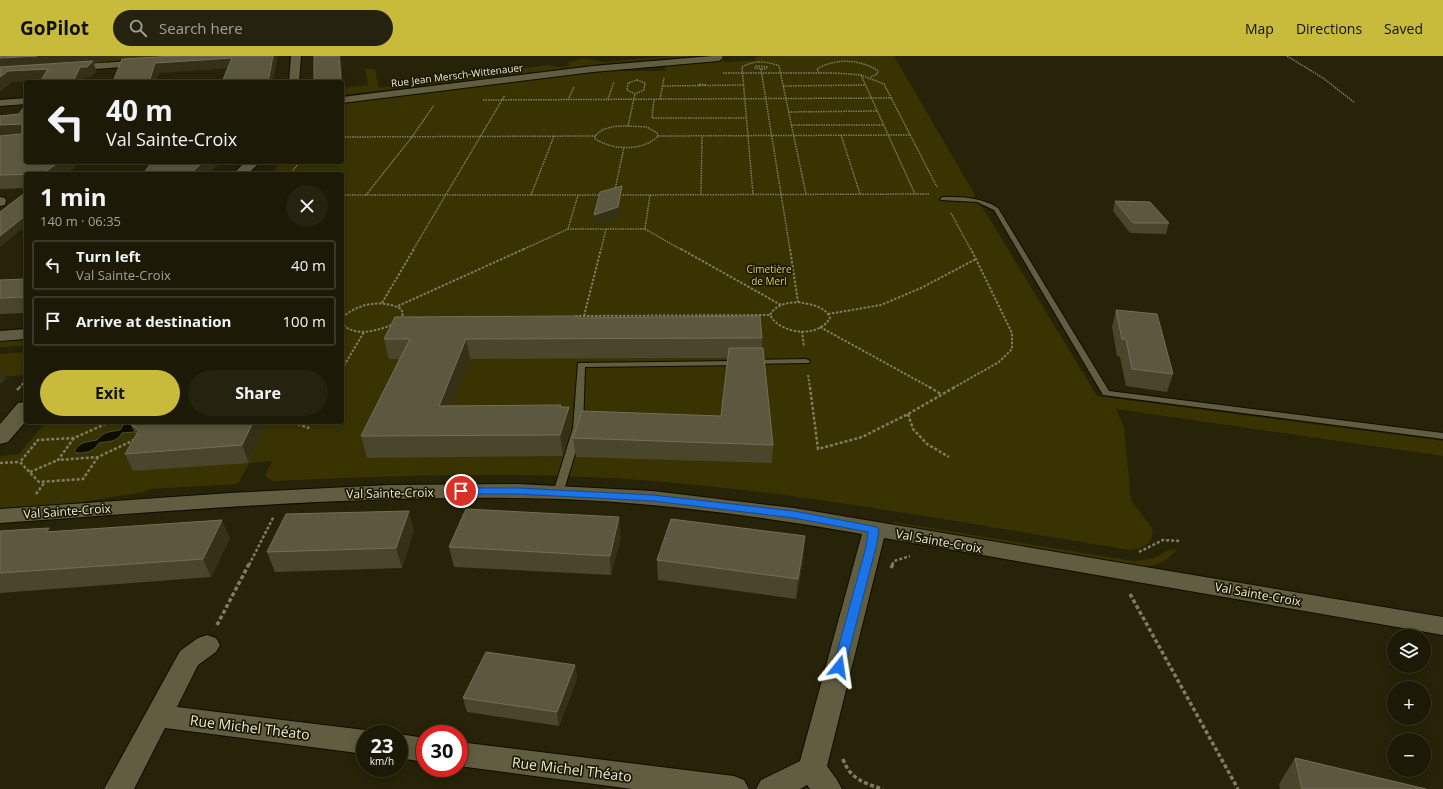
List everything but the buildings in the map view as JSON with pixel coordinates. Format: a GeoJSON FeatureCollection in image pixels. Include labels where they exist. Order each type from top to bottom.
{"type":"FeatureCollection","features":[{"type":"Feature","properties":{"kind":"street"},"geometry":{"type":"LineString","coordinates":[[294,80],[296,56]]}},
{"type":"Feature","properties":{"kind":"street","name":"Rue Jean Mersch-Wittenauer"},"geometry":{"type":"LineString","coordinates":[[344,100],[593,69],[719,58]]}},
{"type":"Feature","properties":{"kind":"street"},"geometry":{"type":"LineString","coordinates":[[62,69],[156,63]]}},
{"type":"Feature","properties":{"kind":"street"},"geometry":{"type":"LineString","coordinates":[[104,77],[109,66]]}},
{"type":"Feature","properties":{"kind":"street"},"geometry":{"type":"LineString","coordinates":[[0,103],[24,101]]}},
{"type":"Feature","properties":{"kind":"street"},"geometry":{"type":"LineString","coordinates":[[242,172],[251,164]]}},
{"type":"Feature","properties":{"kind":"street"},"geometry":{"type":"LineString","coordinates":[[0,336],[24,334]]}},
{"type":"Feature","properties":{"kind":"street"},"geometry":{"type":"LineString","coordinates":[[0,437],[24,410]]}},
{"type":"Feature","properties":{"kind":"street","name":"Val Sainte-Croix"},"geometry":{"type":"LineString","coordinates":[[0,516],[284,497],[396,492],[518,491],[653,498],[794,515],[874,530],[1128,583],[1443,626]]}},
{"type":"Feature","properties":{"kind":"street"},"geometry":{"type":"LineString","coordinates":[[771,789],[819,779],[874,530]]}},
{"type":"Feature","properties":{"kind":"street"},"geometry":{"type":"LineString","coordinates":[[119,789],[189,658],[207,645]]}},
{"type":"Feature","properties":{"kind":"street","name":"Rue Michel Théato"},"geometry":{"type":"LineString","coordinates":[[158,716],[356,741]]}},
{"type":"Feature","properties":{"kind":"street","name":"Rue Michel Théato"},"geometry":{"type":"LineString","coordinates":[[468,755],[734,789]]}},
{"type":"Feature","properties":{"kind":"lane"},"geometry":{"type":"LineString","coordinates":[[942,196],[972,199],[988,203],[996,209],[1051,304],[1106,393],[1443,436]]}},
{"type":"Feature","properties":{"kind":"lane"},"geometry":{"type":"LineString","coordinates":[[558,493],[578,428],[581,365],[806,361]]}},
{"type":"Feature","properties":{"kind":"path"},"geometry":{"type":"LineString","coordinates":[[1288,56],[1323,78],[1355,103]]}},
{"type":"Feature","properties":{"kind":"path"},"geometry":{"type":"LineString","coordinates":[[754,194],[742,66],[760,62],[779,66],[806,194]]}},
{"type":"Feature","properties":{"kind":"path"},"geometry":{"type":"LineString","coordinates":[[819,73],[817,69],[825,64],[854,62],[870,66],[878,71],[877,74],[870,77]]}},
{"type":"Feature","properties":{"kind":"path"},"geometry":{"type":"LineString","coordinates":[[760,66],[768,67],[761,69],[754,67],[760,66]]}},
{"type":"Feature","properties":{"kind":"path"},"geometry":{"type":"LineString","coordinates":[[761,69],[798,302]]}},
{"type":"Feature","properties":{"kind":"path"},"geometry":{"type":"LineString","coordinates":[[719,73],[819,73],[861,75],[870,77],[884,84],[976,259],[1012,333],[1012,349],[999,362],[908,414],[862,437],[818,449],[802,331]]}},
{"type":"Feature","properties":{"kind":"path"},"geometry":{"type":"LineString","coordinates":[[660,99],[664,74]]}},
{"type":"Feature","properties":{"kind":"path"},"geometry":{"type":"LineString","coordinates":[[861,75],[915,194]]}},
{"type":"Feature","properties":{"kind":"path"},"geometry":{"type":"LineString","coordinates":[[608,99],[614,80]]}},
{"type":"Feature","properties":{"kind":"path"},"geometry":{"type":"LineString","coordinates":[[637,80],[645,83],[644,90],[635,94],[627,90],[628,83],[637,80]]}},
{"type":"Feature","properties":{"kind":"path"},"geometry":{"type":"LineString","coordinates":[[568,100],[575,85]]}},
{"type":"Feature","properties":{"kind":"path"},"geometry":{"type":"LineString","coordinates":[[783,86],[865,85]]}},
{"type":"Feature","properties":{"kind":"path"},"geometry":{"type":"LineString","coordinates":[[662,86],[743,86]]}},
{"type":"Feature","properties":{"kind":"path"},"geometry":{"type":"LineString","coordinates":[[382,303],[506,94]]}},
{"type":"Feature","properties":{"kind":"path"},"geometry":{"type":"LineString","coordinates":[[628,126],[635,94]]}},
{"type":"Feature","properties":{"kind":"path"},"geometry":{"type":"LineString","coordinates":[[480,100],[892,98]]}},
{"type":"Feature","properties":{"kind":"path"},"geometry":{"type":"LineString","coordinates":[[654,99],[652,118],[746,118]]}},
{"type":"Feature","properties":{"kind":"path"},"geometry":{"type":"LineString","coordinates":[[365,195],[412,137],[437,100]]}},
{"type":"Feature","properties":{"kind":"path"},"geometry":{"type":"LineString","coordinates":[[788,112],[877,112]]}},
{"type":"Feature","properties":{"kind":"path"},"geometry":{"type":"LineString","coordinates":[[791,125],[884,125]]}},
{"type":"Feature","properties":{"kind":"path"},"geometry":{"type":"LineString","coordinates":[[344,137],[595,136],[597,133],[610,128],[628,126],[647,127],[657,133],[658,136]]}},
{"type":"Feature","properties":{"kind":"path"},"geometry":{"type":"LineString","coordinates":[[841,135],[861,194]]}},
{"type":"Feature","properties":{"kind":"path"},"geometry":{"type":"LineString","coordinates":[[595,136],[599,142],[610,146],[624,147],[643,145],[651,142],[658,136],[910,135]]}},
{"type":"Feature","properties":{"kind":"path"},"geometry":{"type":"LineString","coordinates":[[531,195],[554,136]]}},
{"type":"Feature","properties":{"kind":"path"},"geometry":{"type":"LineString","coordinates":[[701,194],[702,136]]}},
{"type":"Feature","properties":{"kind":"path"},"geometry":{"type":"LineString","coordinates":[[624,147],[614,195],[915,194],[942,196]]}},
{"type":"Feature","properties":{"kind":"path"},"geometry":{"type":"LineString","coordinates":[[292,172],[298,164]]}},
{"type":"Feature","properties":{"kind":"path"},"geometry":{"type":"LineString","coordinates":[[645,229],[650,194]]}},
{"type":"Feature","properties":{"kind":"path"},"geometry":{"type":"LineString","coordinates":[[344,195],[607,195]]}},
{"type":"Feature","properties":{"kind":"path"},"geometry":{"type":"LineString","coordinates":[[568,229],[578,195]]}},
{"type":"Feature","properties":{"kind":"path"},"geometry":{"type":"LineString","coordinates":[[344,316],[364,306],[382,303],[398,306],[568,229],[645,229],[781,305]]}},
{"type":"Feature","properties":{"kind":"path"},"geometry":{"type":"LineString","coordinates":[[584,316],[606,229]]}},
{"type":"Feature","properties":{"kind":"path"},"geometry":{"type":"LineString","coordinates":[[828,314],[881,305],[921,288],[976,259]]}},
{"type":"Feature","properties":{"kind":"path"},"geometry":{"type":"LineString","coordinates":[[770,315],[771,311],[781,305],[798,302],[814,304],[828,314]]}},
{"type":"Feature","properties":{"kind":"path"},"geometry":{"type":"LineString","coordinates":[[344,324],[347,328],[364,332],[387,327],[398,322],[402,317],[403,313],[398,306]]}},
{"type":"Feature","properties":{"kind":"path"},"geometry":{"type":"LineString","coordinates":[[770,315],[776,324],[788,329],[802,331],[820,327],[828,319],[828,314]]}},
{"type":"Feature","properties":{"kind":"path"},"geometry":{"type":"LineString","coordinates":[[569,316],[770,315]]}},
{"type":"Feature","properties":{"kind":"path"},"geometry":{"type":"LineString","coordinates":[[402,317],[409,317]]}},
{"type":"Feature","properties":{"kind":"path"},"geometry":{"type":"LineString","coordinates":[[820,327],[941,394]]}},
{"type":"Feature","properties":{"kind":"path"},"geometry":{"type":"LineString","coordinates":[[344,366],[364,332]]}},
{"type":"Feature","properties":{"kind":"path"},"geometry":{"type":"LineString","coordinates":[[908,414],[913,429],[922,439],[927,444],[949,457]]}},
{"type":"Feature","properties":{"kind":"path"},"geometry":{"type":"LineString","coordinates":[[0,463],[20,462],[38,440],[74,438],[106,424]]}},
{"type":"Feature","properties":{"kind":"path"},"geometry":{"type":"LineString","coordinates":[[298,424],[308,428],[310,424]]}},
{"type":"Feature","properties":{"kind":"path"},"geometry":{"type":"LineString","coordinates":[[58,460],[74,438]]}},
{"type":"Feature","properties":{"kind":"path"},"geometry":{"type":"LineString","coordinates":[[30,472],[58,460],[98,457],[140,438]]}},
{"type":"Feature","properties":{"kind":"path"},"geometry":{"type":"LineString","coordinates":[[20,462],[39,482],[83,479],[98,457]]}},
{"type":"Feature","properties":{"kind":"path"},"geometry":{"type":"LineString","coordinates":[[207,645],[284,497]]}},
{"type":"Feature","properties":{"kind":"path"},"geometry":{"type":"LineString","coordinates":[[866,565],[889,571],[894,562],[909,556],[915,556]]}},
{"type":"Feature","properties":{"kind":"path"},"geometry":{"type":"LineString","coordinates":[[1128,583],[1130,594],[1238,789]]}},
{"type":"Feature","properties":{"kind":"path"},"geometry":{"type":"LineString","coordinates":[[842,757],[844,764],[854,778],[869,786],[883,789]]}},
{"type":"Feature","properties":{"kind":"green space"},"geometry":{"type":"Polygon","coordinates":[[[112,56],[229,56],[103,64],[112,56]]]}},
{"type":"Feature","properties":{"kind":"green space"},"geometry":{"type":"Polygon","coordinates":[[[672,56],[696,56],[609,63],[344,95],[344,88],[368,85],[365,69],[375,69],[379,88],[487,75],[483,71],[487,70],[517,69],[548,65],[558,67],[569,66],[568,62],[584,58],[604,62],[672,56]]]}},
{"type":"Feature","properties":{"kind":"green space","name":"Cimetière de Merl"},"geometry":{"type":"Polygon","coordinates":[[[894,56],[975,195],[972,199],[983,208],[1097,396],[1443,441],[1443,456],[1116,409],[1124,427],[1131,500],[1152,528],[1153,534],[1148,544],[1141,548],[1130,550],[833,502],[654,481],[559,476],[463,475],[272,481],[265,476],[272,461],[249,463],[238,484],[149,489],[145,492],[69,504],[0,509],[0,456],[19,454],[44,424],[344,424],[344,172],[272,172],[280,164],[344,164],[344,103],[613,69],[615,71],[667,71],[665,70],[665,64],[723,60],[725,62],[756,60],[754,57],[894,56]]]}},
{"type":"Feature","properties":{"kind":"green space"},"geometry":{"type":"Polygon","coordinates":[[[24,339],[24,346],[0,347],[0,340],[24,339]]]}},
{"type":"Feature","properties":{"kind":"green space"},"geometry":{"type":"Polygon","coordinates":[[[24,352],[24,375],[0,377],[0,354],[24,352]]]}},
{"type":"Feature","properties":{"kind":"green space"},"geometry":{"type":"Polygon","coordinates":[[[894,522],[1133,561],[1151,559],[1168,550],[1177,549],[1164,561],[1149,566],[1137,567],[893,526],[894,522]]]}},
{"type":"Feature","properties":{"kind":"shaded area"},"geometry":{"type":"Polygon","coordinates":[[[124,424],[143,424],[140,429],[134,432],[122,433],[112,441],[99,443],[90,451],[77,453],[74,451],[82,444],[97,440],[107,432],[120,430],[124,424]]]}},
{"type":"Feature","properties":{"kind":"route"},"geometry":{"type":"LineString","coordinates":[[461,491],[518,491],[653,498],[794,515],[874,530],[871,547],[839,667]]}}]}
